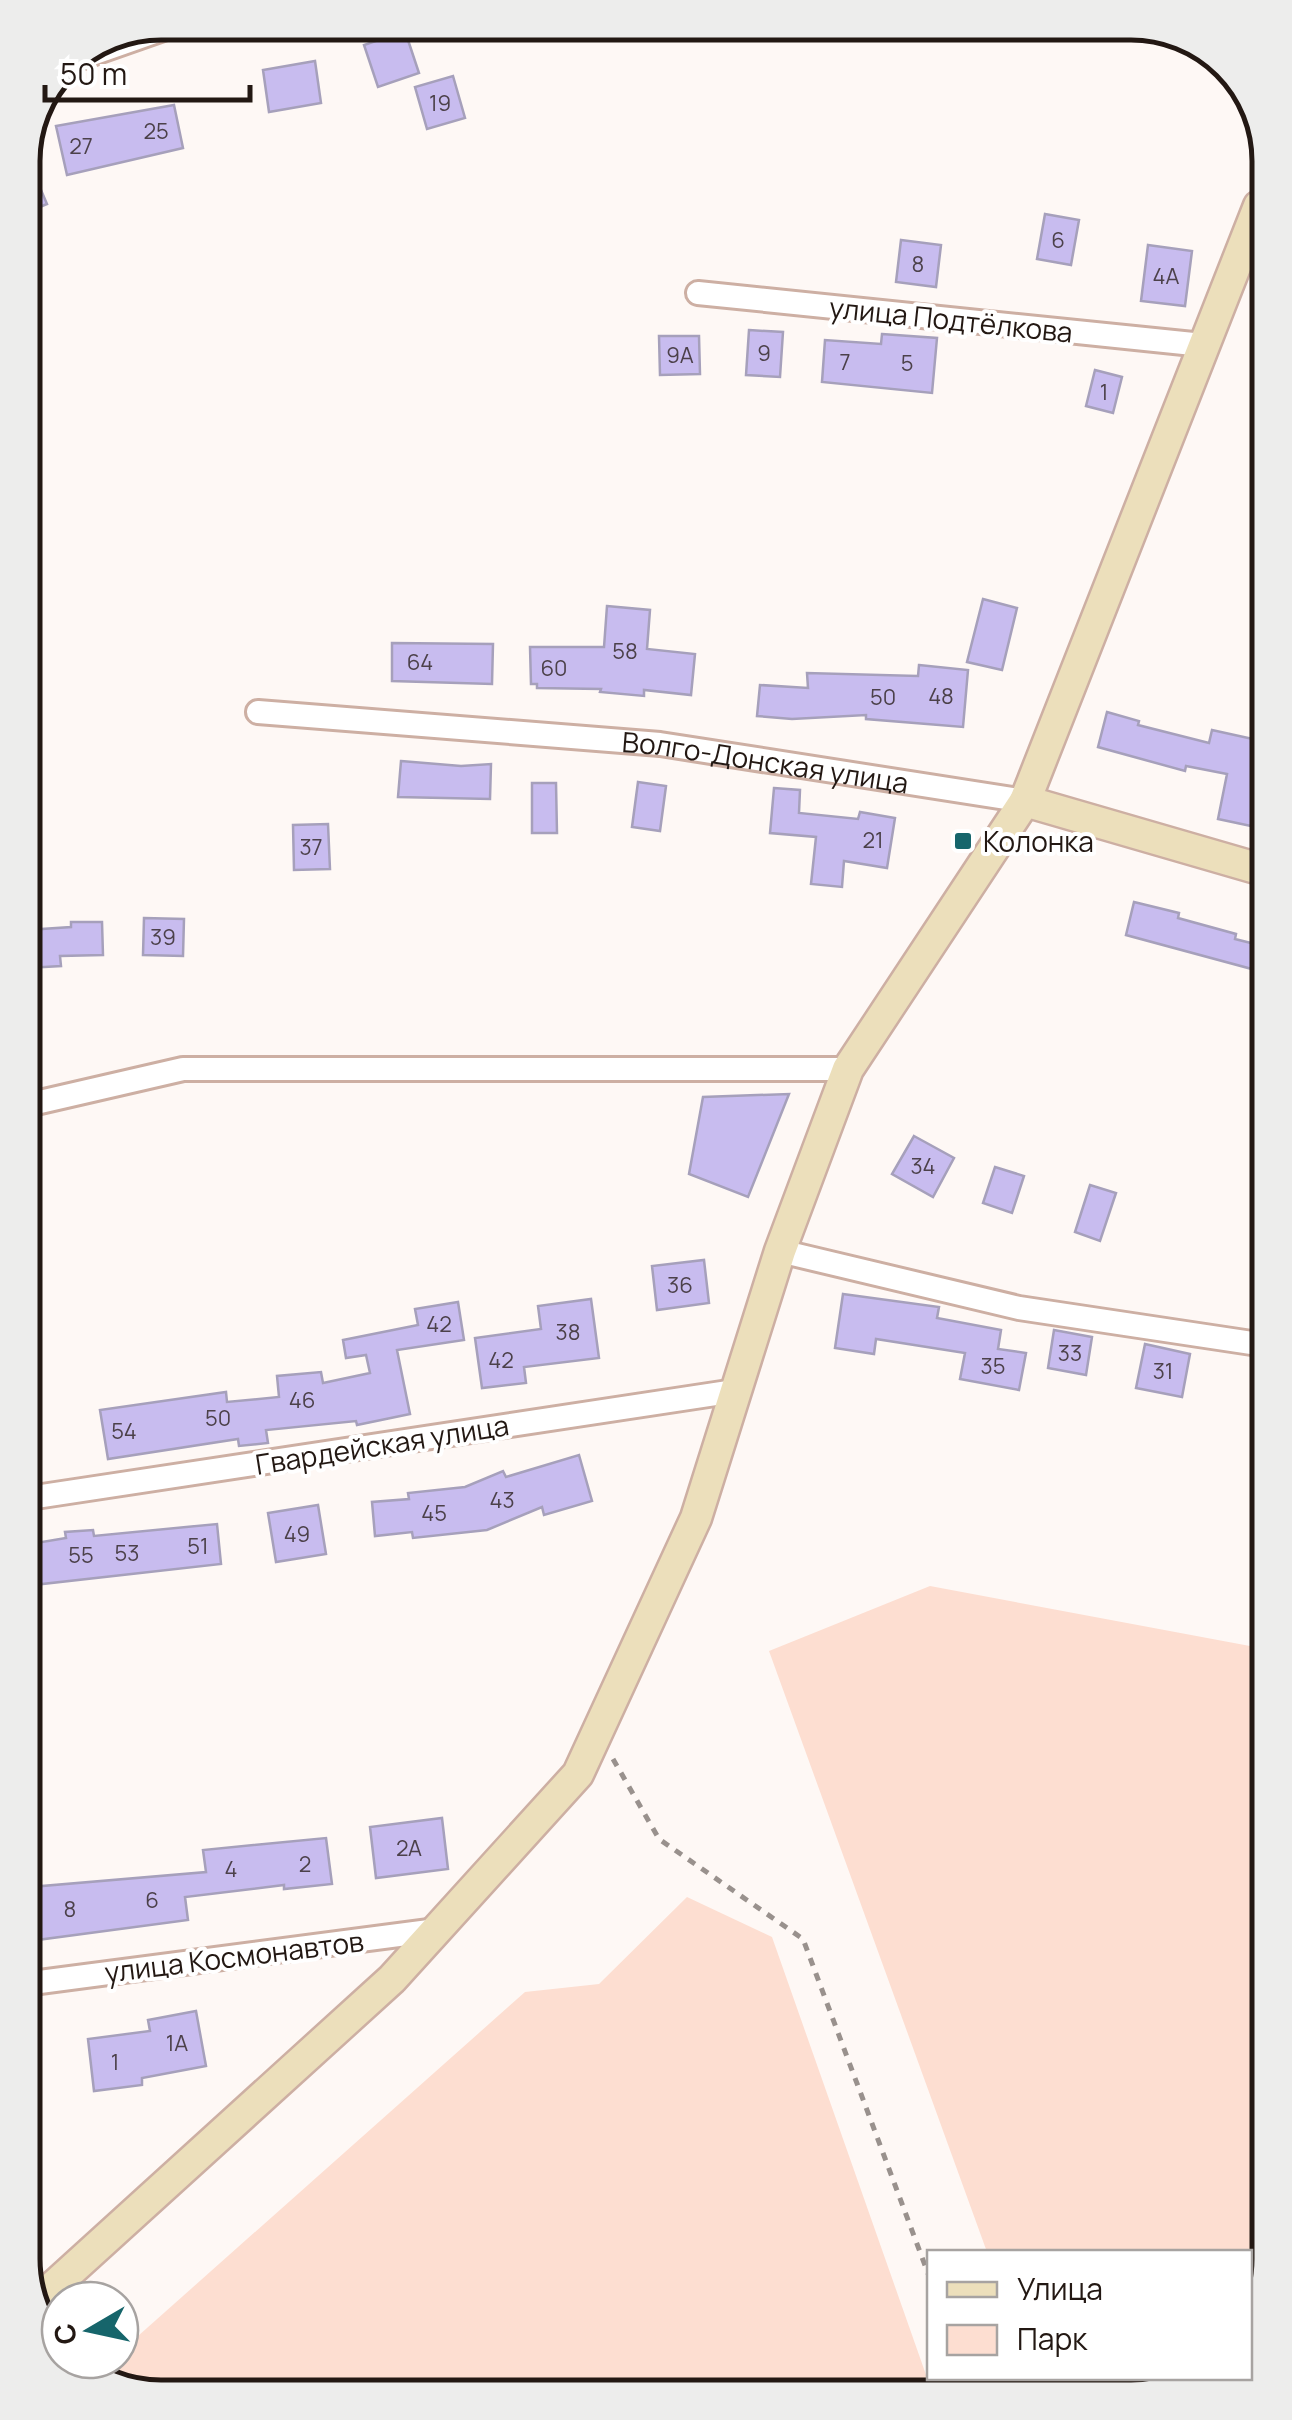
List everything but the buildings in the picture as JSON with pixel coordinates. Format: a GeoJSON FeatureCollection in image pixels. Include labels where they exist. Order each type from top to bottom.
{"type":"FeatureCollection","features":[{"type":"Feature","properties":{"kind":"street"},"geometry":{"type":"LineString","coordinates":[[46,2294],[392,1979],[578,1774],[696,1518],[780,1251],[848,1070],[1025,801],[1252,223]]}},
{"type":"Feature","properties":{"kind":"street","name":"улица Подтёлкова"},"geometry":{"type":"LineString","coordinates":[[698,293],[1203,345]]}},
{"type":"Feature","properties":{"kind":"street","name":"Волго-Донская улица"},"geometry":{"type":"LineString","coordinates":[[258,712],[660,744],[1025,801],[1252,867]]}},
{"type":"Feature","properties":{"kind":"street"},"geometry":{"type":"LineString","coordinates":[[40,1102],[183,1070],[848,1070]]}},
{"type":"Feature","properties":{"kind":"street"},"geometry":{"type":"LineString","coordinates":[[780,1251],[1019,1308],[1252,1343]]}},
{"type":"Feature","properties":{"kind":"street","name":"Гвардейская улица"},"geometry":{"type":"LineString","coordinates":[[40,1496],[735,1390]]}},
{"type":"Feature","properties":{"kind":"street","name":"улица Космонавтов"},"geometry":{"type":"LineString","coordinates":[[40,1982],[436,1930]]}},
{"type":"Feature","properties":{"kind":"path"},"geometry":{"type":"LineString","coordinates":[[597,1732],[659,1839],[803,1939],[927,2268]]}},
{"type":"Feature","properties":{"kind":"green space"},"geometry":{"type":"Polygon","coordinates":[[[930,1586],[1252,1646],[1252,2250],[986,2250],[769,1651],[930,1586]]]}},
{"type":"Feature","properties":{"kind":"green space"},"geometry":{"type":"Polygon","coordinates":[[[687,1897],[772,1937],[927,2380],[140,2378],[140,2334],[525,1992],[599,1984],[687,1897]]]}},
{"type":"Feature","properties":{"kind":"place","name":"Колонка"},"geometry":{"type":"Point","coordinates":[963,841]}}]}
